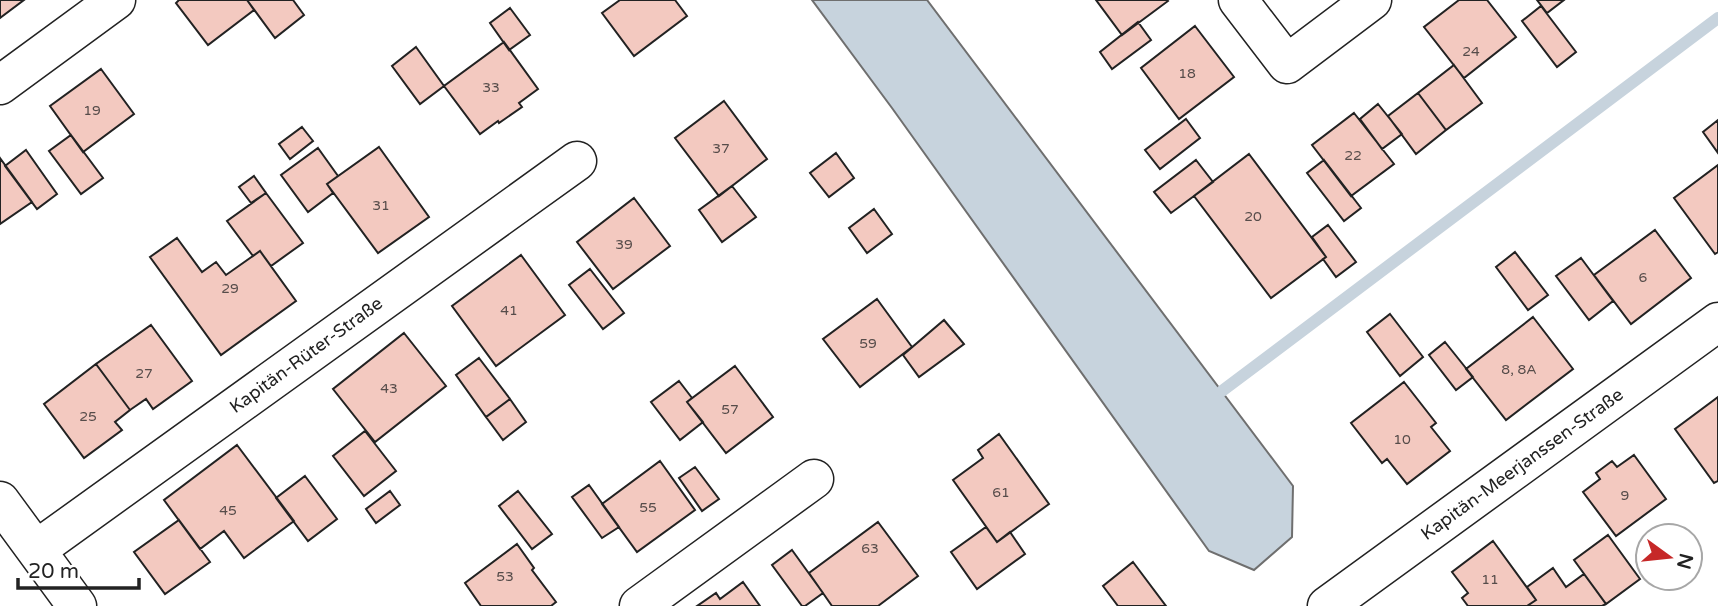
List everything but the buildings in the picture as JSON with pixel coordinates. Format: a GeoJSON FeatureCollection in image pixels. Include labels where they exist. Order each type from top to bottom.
{"type":"FeatureCollection","features":[{"type":"Feature","properties":{"kind":"street"},"geometry":{"type":"LineString","coordinates":[[0,85],[116,0]]}},
{"type":"Feature","properties":{"kind":"street"},"geometry":{"type":"LineString","coordinates":[[1238,0],[1287,64],[1371,0]]}},
{"type":"Feature","properties":{"kind":"street","name":"Kapitän-Rüter-Straße"},"geometry":{"type":"LineString","coordinates":[[36,550],[577,161]]}},
{"type":"Feature","properties":{"kind":"street","name":"Kapitän-Meerjanssen-Straße"},"geometry":{"type":"LineString","coordinates":[[1327,606],[1718,322]]}},
{"type":"Feature","properties":{"kind":"street"},"geometry":{"type":"LineString","coordinates":[[639,606],[814,479]]}},
{"type":"Feature","properties":{"kind":"street"},"geometry":{"type":"LineString","coordinates":[[0,501],[77,606]]}},
{"type":"Feature","properties":{"kind":"shaded area"},"geometry":{"type":"Polygon","coordinates":[[[812,0],[927,0],[1293,486],[1292,537],[1254,570],[1209,551],[812,0]]]}},
{"type":"Feature","properties":{"kind":"waterway"},"geometry":{"type":"LineString","coordinates":[[1222,391],[1718,18]]}}]}
